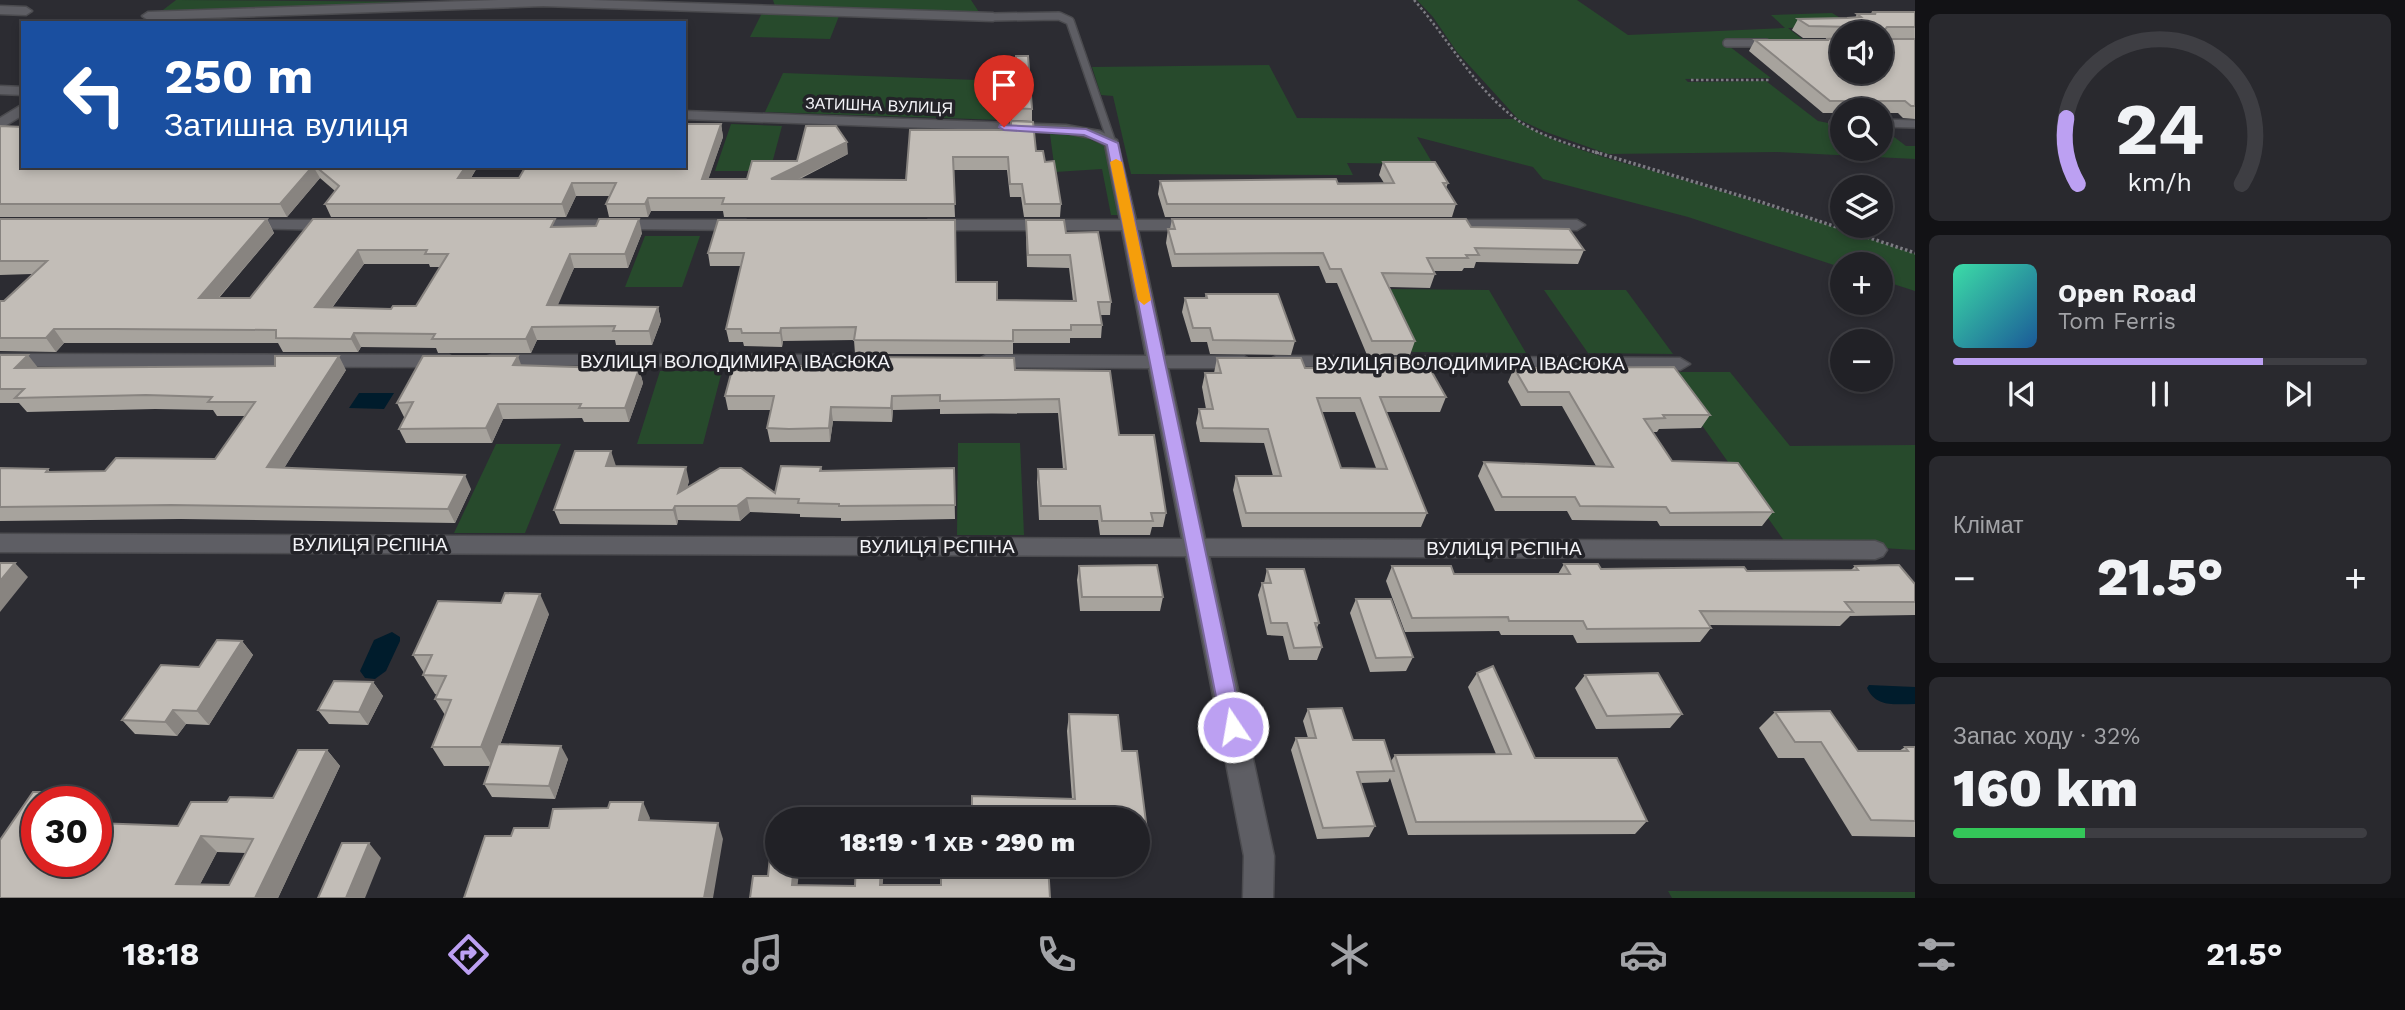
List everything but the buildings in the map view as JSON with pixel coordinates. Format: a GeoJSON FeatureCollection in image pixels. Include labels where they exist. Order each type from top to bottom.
{"type":"FeatureCollection","features":[{"type":"Feature","properties":{"kind":"street"},"geometry":{"type":"LineString","coordinates":[[143,19],[169,0]]}},
{"type":"Feature","properties":{"kind":"street"},"geometry":{"type":"LineString","coordinates":[[143,19],[543,1],[993,17]]}},
{"type":"Feature","properties":{"kind":"street"},"geometry":{"type":"LineString","coordinates":[[0,10],[26,11]]}},
{"type":"Feature","properties":{"kind":"street"},"geometry":{"type":"LineString","coordinates":[[0,90],[21,90]]}},
{"type":"Feature","properties":{"kind":"street"},"geometry":{"type":"LineString","coordinates":[[0,125],[21,109]]}},
{"type":"Feature","properties":{"kind":"street","name":"ЗАТИШНА ВУЛИЦЯ"},"geometry":{"type":"LineString","coordinates":[[686,115],[1066,130],[1095,134],[1112,143]]}},
{"type":"Feature","properties":{"kind":"street"},"geometry":{"type":"LineString","coordinates":[[1112,143],[1259,856],[1258,898]]}},
{"type":"Feature","properties":{"kind":"street"},"geometry":{"type":"LineString","coordinates":[[223,225],[348,225]]}},
{"type":"Feature","properties":{"kind":"street"},"geometry":{"type":"LineString","coordinates":[[516,225],[767,225]]}},
{"type":"Feature","properties":{"kind":"street"},"geometry":{"type":"LineString","coordinates":[[906,225],[1225,225]]}},
{"type":"Feature","properties":{"kind":"street"},"geometry":{"type":"LineString","coordinates":[[1431,225],[1577,225]]}},
{"type":"Feature","properties":{"kind":"street","name":"ВУЛИЦЯ ВОЛОДИМИРА ІВАСЮКА"},"geometry":{"type":"LineString","coordinates":[[0,360],[906,361]]}},
{"type":"Feature","properties":{"kind":"street","name":"ВУЛИЦЯ ВОЛОДИМИРА ІВАСЮКА"},"geometry":{"type":"LineString","coordinates":[[962,361],[1680,364]]}},
{"type":"Feature","properties":{"kind":"street","name":"ВУЛИЦЯ РЄПІНА"},"geometry":{"type":"LineString","coordinates":[[0,543],[1875,550]]}},
{"type":"Feature","properties":{"kind":"lane"},"geometry":{"type":"LineString","coordinates":[[993,17],[1059,16],[1070,20],[1112,143]]}},
{"type":"Feature","properties":{"kind":"lane"},"geometry":{"type":"LineString","coordinates":[[1727,43],[1782,43]]}},
{"type":"Feature","properties":{"kind":"lane"},"geometry":{"type":"LineString","coordinates":[[1893,124],[1915,124]]}},
{"type":"Feature","properties":{"kind":"path"},"geometry":{"type":"LineString","coordinates":[[1414,0],[1459,58],[1508,113],[1525,125],[1604,154],[1791,210],[1915,253]]}},
{"type":"Feature","properties":{"kind":"path"},"geometry":{"type":"LineString","coordinates":[[1691,80],[1769,80]]}},
{"type":"Feature","properties":{"kind":"green space"},"geometry":{"type":"Polygon","coordinates":[[[176,0],[434,2],[159,13],[176,0]]]}},
{"type":"Feature","properties":{"kind":"green space"},"geometry":{"type":"Polygon","coordinates":[[[773,0],[971,0],[979,12],[775,6],[773,0]]]}},
{"type":"Feature","properties":{"kind":"green space"},"geometry":{"type":"Polygon","coordinates":[[[1417,0],[1577,0],[1628,35],[1785,28],[1771,15],[1832,13],[1845,21],[1830,21],[1830,26],[1788,28],[1806,42],[1725,43],[1771,78],[1685,79],[1688,82],[1766,81],[1818,121],[1830,123],[1830,155],[1777,152],[1608,154],[1518,119],[1457,52],[1433,17],[1417,0]]]}},
{"type":"Feature","properties":{"kind":"green space"},"geometry":{"type":"Polygon","coordinates":[[[762,13],[839,16],[830,39],[750,37],[762,13]]]}},
{"type":"Feature","properties":{"kind":"green space"},"geometry":{"type":"Polygon","coordinates":[[[1269,65],[1297,118],[1514,119],[1573,147],[1830,226],[1830,238],[1866,238],[1915,254],[1915,291],[1893,284],[1893,252],[1830,252],[1830,264],[1688,217],[1543,179],[1533,167],[1417,137],[1433,164],[1347,163],[1353,175],[1131,174],[1113,96],[1101,95],[1092,67],[1269,65]]]}},
{"type":"Feature","properties":{"kind":"green space"},"geometry":{"type":"Polygon","coordinates":[[[783,73],[1005,81],[1002,120],[765,112],[783,73]]]}},
{"type":"Feature","properties":{"kind":"green space"},"geometry":{"type":"Polygon","coordinates":[[[731,124],[782,126],[770,171],[715,171],[731,124]]]}},
{"type":"Feature","properties":{"kind":"green space"},"geometry":{"type":"Polygon","coordinates":[[[1050,134],[1082,136],[1105,146],[1120,215],[1111,215],[1102,169],[1055,172],[1050,134]]]}},
{"type":"Feature","properties":{"kind":"green space"},"geometry":{"type":"Polygon","coordinates":[[[1893,136],[1906,146],[1915,146],[1915,159],[1893,158],[1893,136]]]}},
{"type":"Feature","properties":{"kind":"green space"},"geometry":{"type":"Polygon","coordinates":[[[645,236],[700,236],[682,287],[625,287],[645,236]]]}},
{"type":"Feature","properties":{"kind":"green space"},"geometry":{"type":"Polygon","coordinates":[[[1382,289],[1489,290],[1526,353],[1412,352],[1382,289]]]}},
{"type":"Feature","properties":{"kind":"green space"},"geometry":{"type":"Polygon","coordinates":[[[1544,290],[1626,290],[1673,354],[1588,353],[1544,290]]]}},
{"type":"Feature","properties":{"kind":"green space"},"geometry":{"type":"Polygon","coordinates":[[[660,371],[722,371],[703,444],[637,444],[660,371]]]}},
{"type":"Feature","properties":{"kind":"green space"},"geometry":{"type":"Polygon","coordinates":[[[1664,372],[1730,372],[1790,446],[1915,445],[1915,550],[1785,542],[1664,372]]]}},
{"type":"Feature","properties":{"kind":"green space"},"geometry":{"type":"Polygon","coordinates":[[[958,443],[1020,443],[1024,535],[957,535],[958,443]]]}},
{"type":"Feature","properties":{"kind":"green space"},"geometry":{"type":"Polygon","coordinates":[[[496,444],[561,444],[525,533],[454,533],[496,444]]]}},
{"type":"Feature","properties":{"kind":"green space"},"geometry":{"type":"Polygon","coordinates":[[[1668,891],[1915,892],[1915,898],[1672,898],[1668,891]]]}},
{"type":"Feature","properties":{"kind":"water"},"geometry":{"type":"Polygon","coordinates":[[[359,393],[394,393],[384,409],[349,408],[359,393]]]}},
{"type":"Feature","properties":{"kind":"water"},"geometry":{"type":"Polygon","coordinates":[[[392,632],[400,637],[400,641],[386,671],[375,679],[365,678],[360,671],[374,640],[392,632]]]}},
{"type":"Feature","properties":{"kind":"water"},"geometry":{"type":"Polygon","coordinates":[[[1869,685],[1915,687],[1915,704],[1881,702],[1871,694],[1867,688],[1869,685]]]}},
{"type":"Feature","properties":{"kind":"slow traffic"},"geometry":{"type":"LineString","coordinates":[[1116,162],[1144,300]]}},
{"type":"Feature","properties":{"kind":"route"},"geometry":{"type":"LineString","coordinates":[[1004,127],[1086,132],[1112,143],[1233,727]]}}]}
